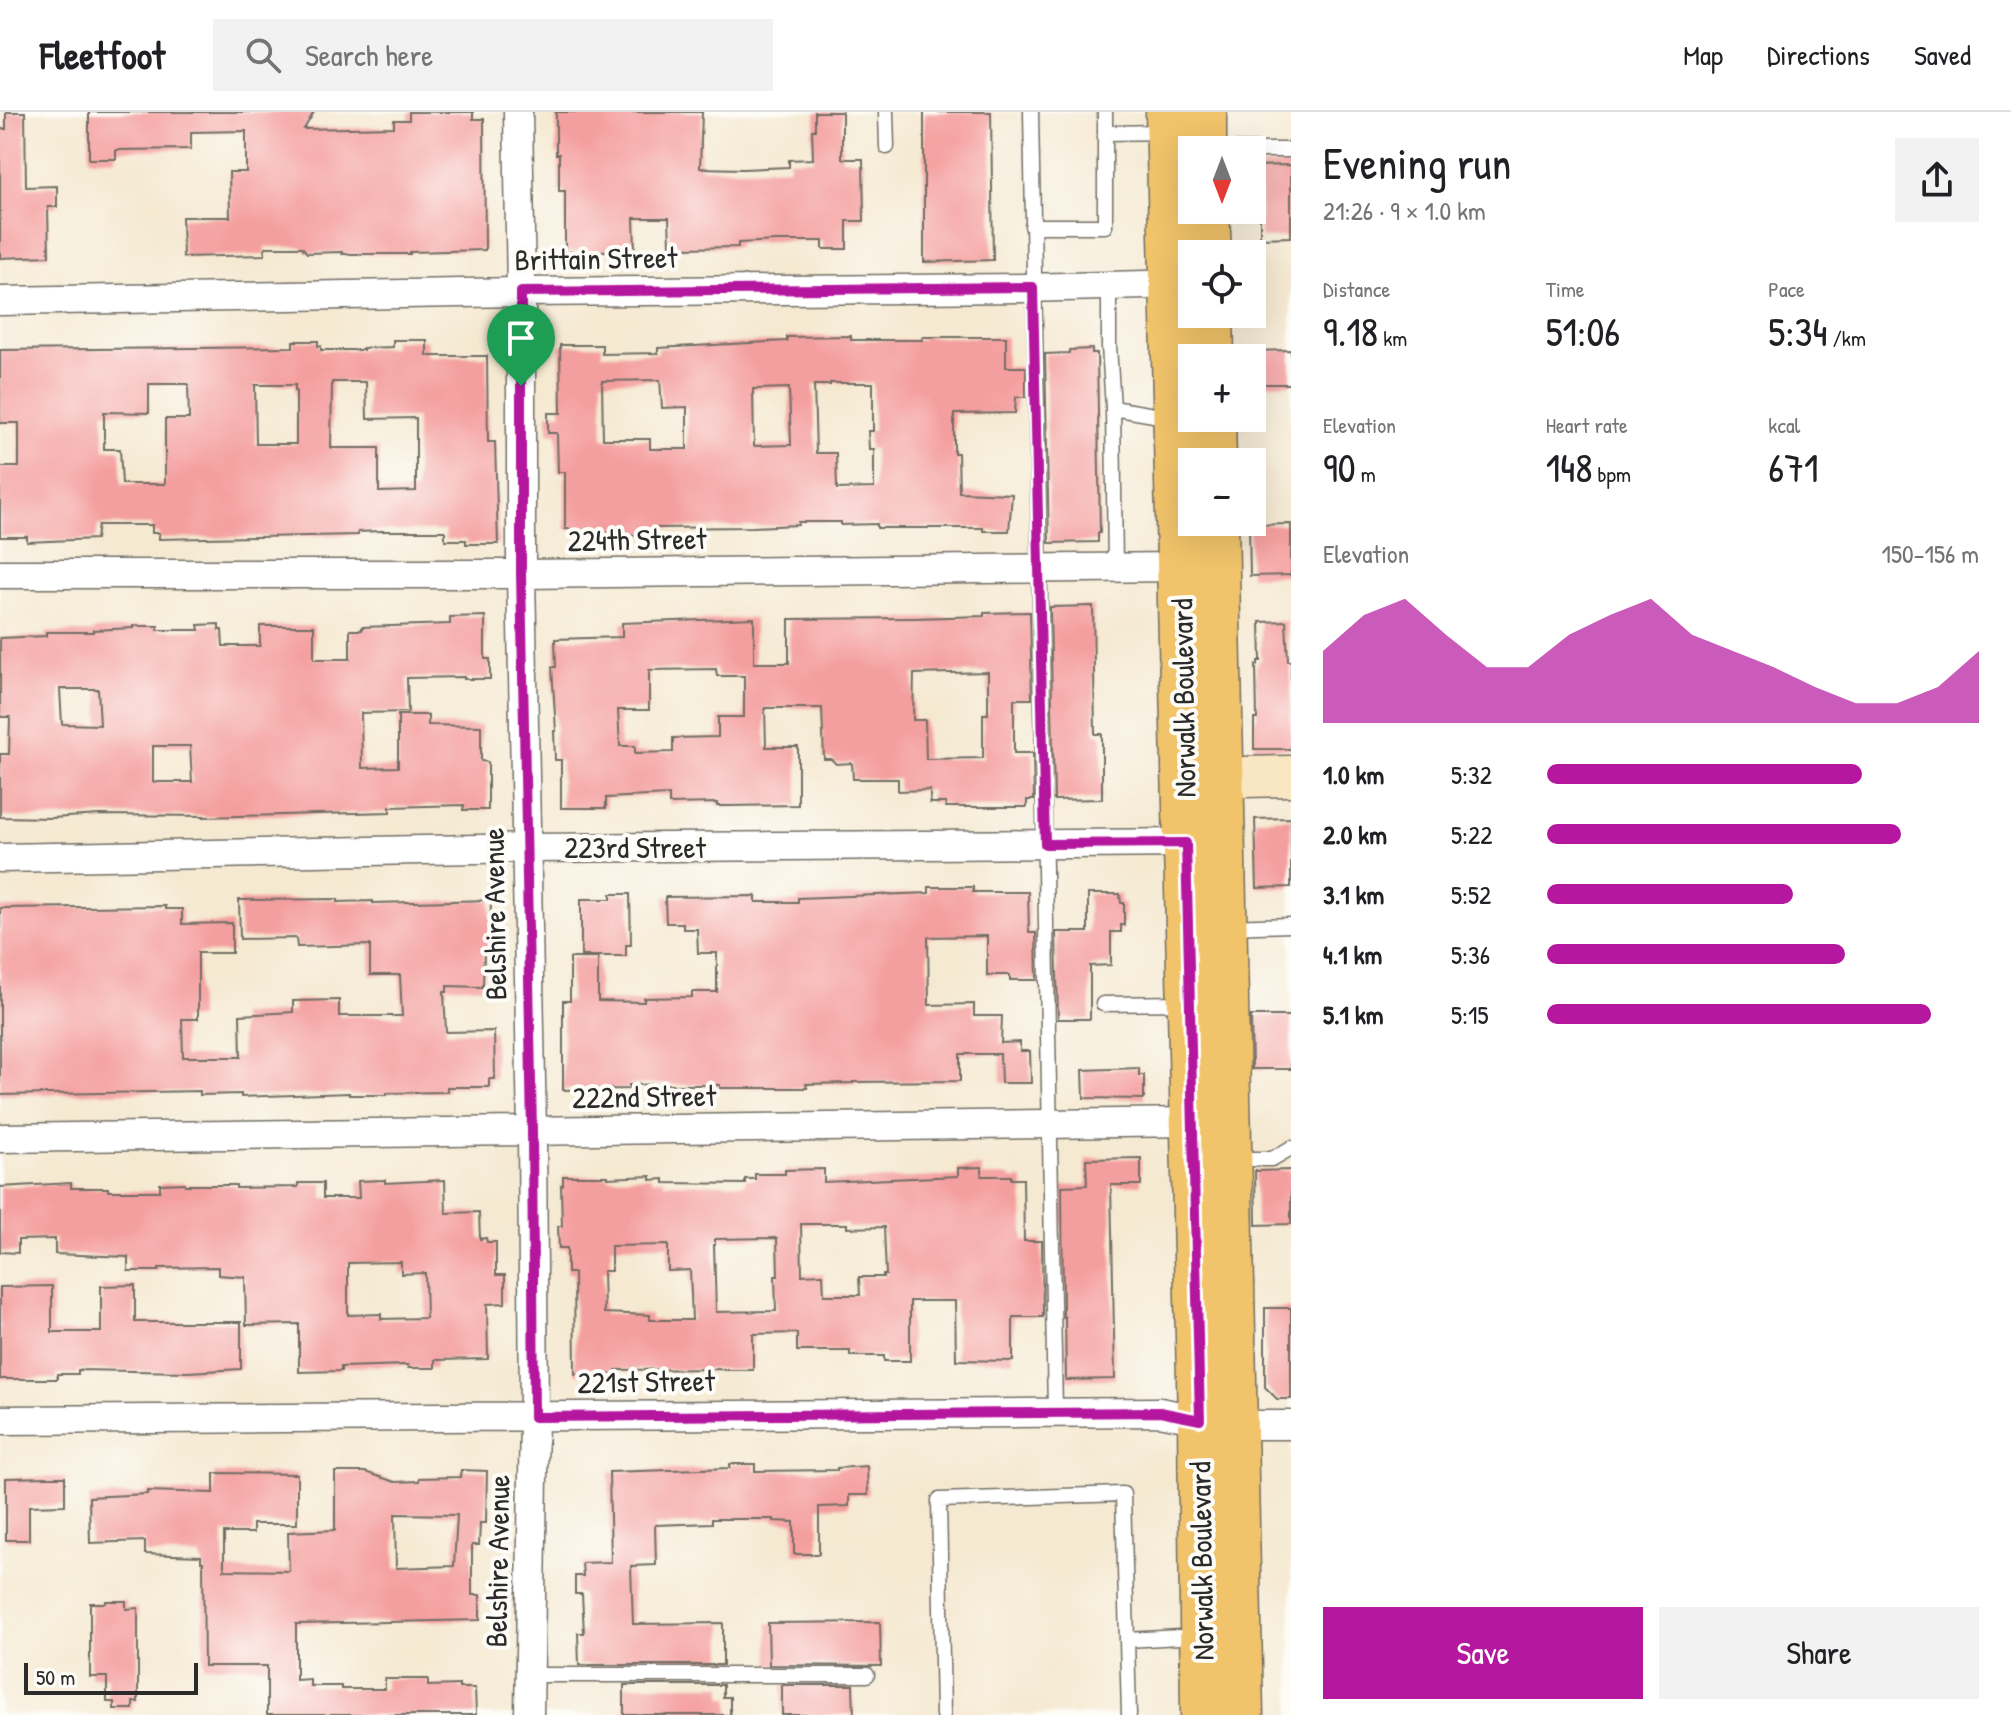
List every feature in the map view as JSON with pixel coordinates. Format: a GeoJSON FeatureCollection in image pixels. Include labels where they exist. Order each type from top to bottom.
{"type":"FeatureCollection","features":[{"type":"Feature","properties":{"kind":"main road","name":"Norwalk Boulevard"},"geometry":{"type":"LineString","coordinates":[[1185,240],[1191,131]]}},
{"type":"Feature","properties":{"kind":"main road","name":"Norwalk Boulevard"},"geometry":{"type":"LineString","coordinates":[[1193,432],[1179,567],[1203,778]]}},
{"type":"Feature","properties":{"kind":"main road","name":"Norwalk Boulevard"},"geometry":{"type":"LineString","coordinates":[[1215,536],[1203,778],[1204,843],[1190,1003],[1193,1122],[1241,1715]]}},
{"type":"Feature","properties":{"kind":"main road","name":"Norwalk Boulevard"},"geometry":{"type":"LineString","coordinates":[[1203,1715],[1202,1635],[1218,1422],[1230,1159],[1225,927],[1204,843]]}},
{"type":"Feature","properties":{"kind":"street","name":"Belshire Avenue"},"geometry":{"type":"LineString","coordinates":[[518,112],[521,574],[532,1131],[534,1417],[529,1715]]}},
{"type":"Feature","properties":{"kind":"street","name":"Brittain Street"},"geometry":{"type":"LineString","coordinates":[[0,301],[1178,284]]}},
{"type":"Feature","properties":{"kind":"street","name":"224th Street"},"geometry":{"type":"LineString","coordinates":[[0,574],[521,574],[1179,567]]}},
{"type":"Feature","properties":{"kind":"street"},"geometry":{"type":"LineString","coordinates":[[1203,778],[1291,776]]}},
{"type":"Feature","properties":{"kind":"street","name":"223rd Street"},"geometry":{"type":"LineString","coordinates":[[0,858],[527,848],[1204,843]]}},
{"type":"Feature","properties":{"kind":"street","name":"222nd Street"},"geometry":{"type":"LineString","coordinates":[[0,1138],[1193,1122]]}},
{"type":"Feature","properties":{"kind":"street","name":"221st Street"},"geometry":{"type":"LineString","coordinates":[[0,1420],[1055,1411],[1168,1412],[1218,1422],[1291,1425]]}},
{"type":"Feature","properties":{"kind":"lane"},"geometry":{"type":"LineString","coordinates":[[886,112],[887,147]]}},
{"type":"Feature","properties":{"kind":"lane"},"geometry":{"type":"LineString","coordinates":[[1031,112],[1055,1411]]}},
{"type":"Feature","properties":{"kind":"lane"},"geometry":{"type":"LineString","coordinates":[[1032,226],[1105,226],[1105,112]]}},
{"type":"Feature","properties":{"kind":"lane"},"geometry":{"type":"LineString","coordinates":[[1105,133],[1191,131],[1291,150]]}},
{"type":"Feature","properties":{"kind":"lane"},"geometry":{"type":"LineString","coordinates":[[1109,285],[1115,568]]}},
{"type":"Feature","properties":{"kind":"lane"},"geometry":{"type":"LineString","coordinates":[[1113,408],[1178,416]]}},
{"type":"Feature","properties":{"kind":"lane"},"geometry":{"type":"LineString","coordinates":[[1225,927],[1291,925]]}},
{"type":"Feature","properties":{"kind":"lane"},"geometry":{"type":"LineString","coordinates":[[1103,1004],[1190,1003]]}},
{"type":"Feature","properties":{"kind":"lane"},"geometry":{"type":"LineString","coordinates":[[1230,1159],[1272,1159],[1291,1148]]}},
{"type":"Feature","properties":{"kind":"lane"},"geometry":{"type":"LineString","coordinates":[[943,1715],[939,1500],[1123,1494],[1129,1715]]}},
{"type":"Feature","properties":{"kind":"lane"},"geometry":{"type":"LineString","coordinates":[[1127,1640],[1202,1635]]}},
{"type":"Feature","properties":{"kind":"lane"},"geometry":{"type":"LineString","coordinates":[[529,1675],[867,1675]]}},
{"type":"Feature","properties":{"kind":"building"},"geometry":{"type":"Polygon","coordinates":[[[6,112],[25,112],[26,187],[57,186],[57,207],[48,207],[49,256],[0,258],[0,129],[6,129],[6,112]]]}},
{"type":"Feature","properties":{"kind":"building"},"geometry":{"type":"Polygon","coordinates":[[[89,112],[314,112],[304,129],[394,127],[394,120],[409,120],[409,112],[473,112],[473,119],[484,119],[485,250],[342,254],[307,253],[302,247],[265,247],[265,255],[183,257],[182,217],[230,217],[229,172],[246,172],[246,131],[191,132],[191,149],[116,150],[116,159],[89,159],[89,112]]]}},
{"type":"Feature","properties":{"kind":"building"},"geometry":{"type":"Polygon","coordinates":[[[556,112],[702,112],[700,168],[743,169],[789,167],[789,160],[813,159],[815,112],[842,112],[842,159],[863,159],[864,221],[847,221],[847,249],[823,249],[823,241],[680,248],[680,245],[670,245],[669,218],[634,218],[635,250],[565,252],[565,191],[559,191],[556,112]]]}},
{"type":"Feature","properties":{"kind":"building"},"geometry":{"type":"Polygon","coordinates":[[[924,112],[991,112],[993,260],[924,262],[924,112]]]}},
{"type":"Feature","properties":{"kind":"building"},"geometry":{"type":"Polygon","coordinates":[[[1291,165],[1291,237],[1260,238],[1260,224],[1266,224],[1266,166],[1291,165]]]}},
{"type":"Feature","properties":{"kind":"building"},"geometry":{"type":"Polygon","coordinates":[[[851,336],[851,340],[922,340],[922,337],[1006,337],[1006,367],[1026,367],[1026,397],[1016,397],[1015,413],[954,414],[954,453],[958,453],[959,492],[1012,494],[1009,531],[983,531],[983,528],[877,528],[877,524],[841,525],[841,522],[652,528],[653,534],[626,535],[626,532],[577,533],[577,529],[565,529],[565,472],[558,472],[557,433],[548,433],[548,413],[561,413],[560,345],[602,345],[602,354],[658,353],[658,348],[787,341],[787,337],[851,336]],[[660,380],[602,381],[603,439],[650,439],[650,449],[687,449],[687,407],[662,408],[660,380]],[[873,383],[814,385],[816,453],[836,453],[837,489],[874,488],[874,449],[869,449],[868,431],[873,431],[873,383]],[[789,388],[753,389],[754,446],[791,445],[789,388]]]}},
{"type":"Feature","properties":{"kind":"building"},"geometry":{"type":"Polygon","coordinates":[[[393,340],[427,340],[427,355],[430,356],[487,356],[488,442],[495,442],[498,544],[466,544],[466,540],[445,540],[445,531],[159,539],[159,533],[152,533],[152,525],[98,525],[96,539],[27,542],[27,537],[0,537],[0,467],[19,467],[19,423],[0,423],[0,350],[293,347],[293,341],[318,341],[321,350],[393,347],[393,340]],[[332,382],[331,448],[379,448],[379,492],[416,491],[416,418],[367,419],[366,382],[332,382]],[[149,384],[149,413],[104,412],[104,449],[120,449],[122,484],[165,484],[165,419],[189,419],[188,384],[149,384]],[[255,385],[256,444],[296,444],[295,385],[255,385]]]}},
{"type":"Feature","properties":{"kind":"building"},"geometry":{"type":"Polygon","coordinates":[[[1092,349],[1092,353],[1097,353],[1100,533],[1098,542],[1049,543],[1045,354],[1092,349]]]}},
{"type":"Feature","properties":{"kind":"building"},"geometry":{"type":"Polygon","coordinates":[[[1291,350],[1291,384],[1266,384],[1266,351],[1291,350]]]}},
{"type":"Feature","properties":{"kind":"building"},"geometry":{"type":"Polygon","coordinates":[[[1291,524],[1291,575],[1250,576],[1249,536],[1266,536],[1266,525],[1291,524]]]}},
{"type":"Feature","properties":{"kind":"building"},"geometry":{"type":"Polygon","coordinates":[[[1093,606],[1095,734],[1102,734],[1102,799],[1054,800],[1050,607],[1093,606]]]}},
{"type":"Feature","properties":{"kind":"building"},"geometry":{"type":"Polygon","coordinates":[[[1030,612],[1032,699],[1014,699],[1014,753],[1033,753],[1034,800],[1027,800],[1027,807],[946,807],[946,803],[930,803],[930,790],[898,791],[898,779],[853,779],[852,763],[836,764],[831,759],[824,759],[822,708],[765,708],[766,747],[798,747],[798,805],[669,804],[669,795],[606,798],[606,808],[561,808],[561,760],[555,760],[552,667],[556,667],[555,639],[622,637],[622,623],[754,618],[754,663],[789,663],[789,619],[984,616],[984,613],[1030,612]],[[716,669],[649,670],[649,710],[618,710],[620,746],[635,746],[635,753],[673,752],[673,738],[718,737],[718,717],[744,717],[744,676],[717,676],[716,669]],[[988,672],[914,674],[913,720],[925,720],[926,759],[983,758],[983,714],[988,714],[988,672]]]}},
{"type":"Feature","properties":{"kind":"building"},"geometry":{"type":"Polygon","coordinates":[[[485,616],[485,659],[490,659],[490,679],[407,678],[408,712],[361,713],[362,768],[398,767],[398,715],[428,715],[428,725],[481,726],[481,761],[488,762],[488,810],[463,810],[464,805],[390,807],[390,812],[204,817],[0,817],[0,754],[9,754],[10,717],[0,715],[0,638],[133,626],[158,626],[158,630],[199,630],[198,625],[219,624],[223,646],[260,646],[260,626],[314,626],[314,659],[350,659],[350,630],[450,624],[450,617],[485,616]],[[60,689],[62,724],[100,725],[98,689],[60,689]],[[153,746],[153,782],[192,782],[190,746],[153,746]]]}},
{"type":"Feature","properties":{"kind":"building"},"geometry":{"type":"Polygon","coordinates":[[[1286,621],[1288,661],[1291,661],[1291,749],[1254,749],[1256,665],[1261,661],[1260,622],[1286,621]]]}},
{"type":"Feature","properties":{"kind":"building"},"geometry":{"type":"Polygon","coordinates":[[[1291,818],[1291,887],[1257,888],[1255,819],[1291,818]]]}},
{"type":"Feature","properties":{"kind":"building"},"geometry":{"type":"Polygon","coordinates":[[[929,887],[973,887],[973,892],[1028,892],[1029,933],[1036,933],[1037,980],[1010,980],[1010,975],[987,975],[987,936],[928,937],[929,1005],[974,1004],[974,1016],[1002,1016],[1001,1043],[1020,1042],[1020,1051],[1030,1051],[1031,1083],[1001,1083],[1000,1054],[960,1054],[960,1081],[806,1084],[807,1088],[720,1088],[720,1085],[672,1084],[629,1085],[629,1089],[563,1090],[563,1001],[570,1001],[570,958],[598,958],[598,1001],[644,1002],[644,998],[692,997],[692,992],[717,992],[717,953],[698,953],[697,929],[683,929],[683,923],[666,923],[665,897],[756,896],[756,902],[798,902],[798,898],[929,893],[929,887]]]}},
{"type":"Feature","properties":{"kind":"building"},"geometry":{"type":"Polygon","coordinates":[[[611,894],[630,894],[631,945],[626,945],[626,956],[581,956],[581,899],[611,899],[611,894]]]}},
{"type":"Feature","properties":{"kind":"building"},"geometry":{"type":"Polygon","coordinates":[[[1088,894],[1120,894],[1121,903],[1124,903],[1124,925],[1121,925],[1121,932],[1111,932],[1111,965],[1090,966],[1090,1019],[1058,1019],[1056,932],[1088,932],[1088,894]]]}},
{"type":"Feature","properties":{"kind":"building"},"geometry":{"type":"Polygon","coordinates":[[[338,899],[338,902],[373,903],[491,900],[490,953],[484,952],[483,987],[447,986],[447,992],[444,992],[446,1032],[494,1031],[495,1079],[489,1079],[489,1087],[447,1087],[447,1092],[387,1095],[349,1093],[241,1097],[241,1094],[200,1095],[200,1091],[0,1095],[0,908],[165,906],[165,909],[182,909],[182,924],[232,923],[232,953],[198,953],[198,1019],[182,1019],[183,1057],[241,1057],[240,1015],[293,1012],[293,1001],[339,1000],[339,1016],[402,1016],[400,975],[370,975],[370,945],[297,947],[296,938],[240,939],[239,900],[338,899]]]}},
{"type":"Feature","properties":{"kind":"building"},"geometry":{"type":"Polygon","coordinates":[[[1251,1016],[1291,1016],[1291,1069],[1252,1069],[1251,1016]]]}},
{"type":"Feature","properties":{"kind":"building"},"geometry":{"type":"Polygon","coordinates":[[[1139,1068],[1139,1075],[1144,1075],[1144,1099],[1084,1098],[1083,1070],[1139,1068]]]}},
{"type":"Feature","properties":{"kind":"building"},"geometry":{"type":"Polygon","coordinates":[[[1141,1158],[1141,1185],[1111,1185],[1115,1379],[1066,1380],[1062,1186],[1087,1185],[1086,1159],[1141,1158]]]}},
{"type":"Feature","properties":{"kind":"building"},"geometry":{"type":"Polygon","coordinates":[[[982,1167],[982,1176],[1023,1179],[1024,1241],[1042,1241],[1043,1317],[1013,1317],[1013,1361],[956,1360],[955,1301],[910,1301],[910,1361],[884,1361],[884,1356],[850,1356],[850,1351],[797,1351],[797,1333],[753,1334],[753,1370],[616,1370],[616,1375],[575,1374],[574,1273],[567,1273],[567,1248],[559,1248],[563,1176],[651,1176],[651,1180],[664,1179],[664,1183],[745,1184],[745,1179],[755,1179],[755,1174],[785,1174],[785,1170],[824,1169],[824,1182],[958,1176],[958,1168],[982,1167]],[[801,1224],[802,1275],[823,1274],[824,1295],[860,1295],[859,1277],[886,1275],[884,1227],[801,1224]],[[777,1238],[715,1239],[716,1312],[776,1311],[777,1238]],[[668,1245],[611,1246],[611,1271],[603,1271],[604,1313],[650,1315],[650,1320],[692,1320],[690,1270],[668,1271],[668,1245]]]}},
{"type":"Feature","properties":{"kind":"building"},"geometry":{"type":"Polygon","coordinates":[[[1291,1170],[1291,1224],[1256,1225],[1255,1171],[1291,1170]]]}},
{"type":"Feature","properties":{"kind":"building"},"geometry":{"type":"Polygon","coordinates":[[[445,1180],[446,1213],[479,1212],[480,1239],[496,1242],[496,1275],[505,1275],[505,1303],[487,1304],[488,1359],[435,1360],[435,1368],[408,1368],[408,1365],[299,1372],[299,1324],[246,1325],[245,1277],[218,1275],[218,1267],[128,1271],[128,1257],[55,1254],[55,1239],[18,1240],[18,1253],[0,1252],[0,1187],[71,1183],[71,1188],[160,1191],[160,1184],[236,1185],[236,1188],[298,1187],[298,1183],[323,1183],[323,1198],[359,1198],[358,1181],[445,1180]],[[401,1262],[348,1263],[348,1315],[381,1314],[381,1319],[426,1318],[425,1273],[401,1274],[401,1262]]]}},
{"type":"Feature","properties":{"kind":"building"},"geometry":{"type":"Polygon","coordinates":[[[135,1285],[135,1322],[241,1322],[241,1369],[188,1372],[78,1370],[78,1374],[57,1374],[57,1379],[0,1379],[0,1287],[52,1286],[52,1332],[101,1332],[101,1286],[135,1285]]]}},
{"type":"Feature","properties":{"kind":"building"},"geometry":{"type":"Polygon","coordinates":[[[1265,1308],[1291,1308],[1291,1399],[1277,1399],[1265,1387],[1265,1308]]]}},
{"type":"Feature","properties":{"kind":"building"},"geometry":{"type":"Polygon","coordinates":[[[730,1464],[755,1464],[755,1471],[837,1470],[867,1466],[868,1495],[849,1495],[849,1506],[819,1507],[819,1554],[794,1554],[794,1522],[712,1519],[712,1523],[655,1525],[656,1565],[631,1566],[633,1624],[723,1623],[723,1665],[579,1665],[578,1633],[584,1633],[582,1594],[575,1594],[575,1576],[583,1576],[582,1563],[611,1562],[609,1472],[730,1468],[730,1464]]]}},
{"type":"Feature","properties":{"kind":"building"},"geometry":{"type":"Polygon","coordinates":[[[461,1470],[487,1471],[486,1523],[480,1523],[479,1545],[472,1545],[472,1595],[480,1595],[480,1620],[296,1624],[296,1680],[310,1679],[310,1686],[341,1686],[341,1689],[385,1689],[385,1679],[428,1679],[428,1686],[475,1688],[476,1715],[267,1715],[267,1666],[204,1666],[201,1556],[145,1554],[145,1541],[90,1543],[89,1497],[147,1494],[147,1491],[214,1493],[214,1473],[297,1474],[297,1524],[253,1524],[253,1533],[224,1533],[224,1570],[289,1571],[288,1532],[335,1530],[335,1472],[365,1472],[395,1482],[460,1477],[461,1470]],[[395,1514],[396,1568],[454,1566],[457,1515],[395,1514]]]}},
{"type":"Feature","properties":{"kind":"building"},"geometry":{"type":"Polygon","coordinates":[[[65,1477],[65,1505],[29,1506],[29,1540],[6,1540],[6,1478],[65,1477]]]}},
{"type":"Feature","properties":{"kind":"building"},"geometry":{"type":"Polygon","coordinates":[[[126,1601],[126,1609],[138,1608],[138,1702],[133,1702],[133,1709],[114,1709],[114,1702],[107,1702],[107,1677],[90,1677],[90,1603],[126,1601]]]}},
{"type":"Feature","properties":{"kind":"building"},"geometry":{"type":"Polygon","coordinates":[[[880,1622],[881,1666],[769,1665],[768,1623],[880,1622]]]}},
{"type":"Feature","properties":{"kind":"building"},"geometry":{"type":"Polygon","coordinates":[[[624,1685],[723,1685],[723,1697],[730,1697],[730,1715],[624,1715],[624,1685]]]}},
{"type":"Feature","properties":{"kind":"building"},"geometry":{"type":"Polygon","coordinates":[[[782,1685],[853,1685],[854,1715],[782,1715],[782,1685]]]}},
{"type":"Feature","properties":{"kind":"route"},"geometry":{"type":"LineString","coordinates":[[1033,287],[1045,844],[1186,843],[1200,1420],[1168,1412],[1055,1411],[534,1417],[521,386],[521,292],[1033,287]]}}]}
